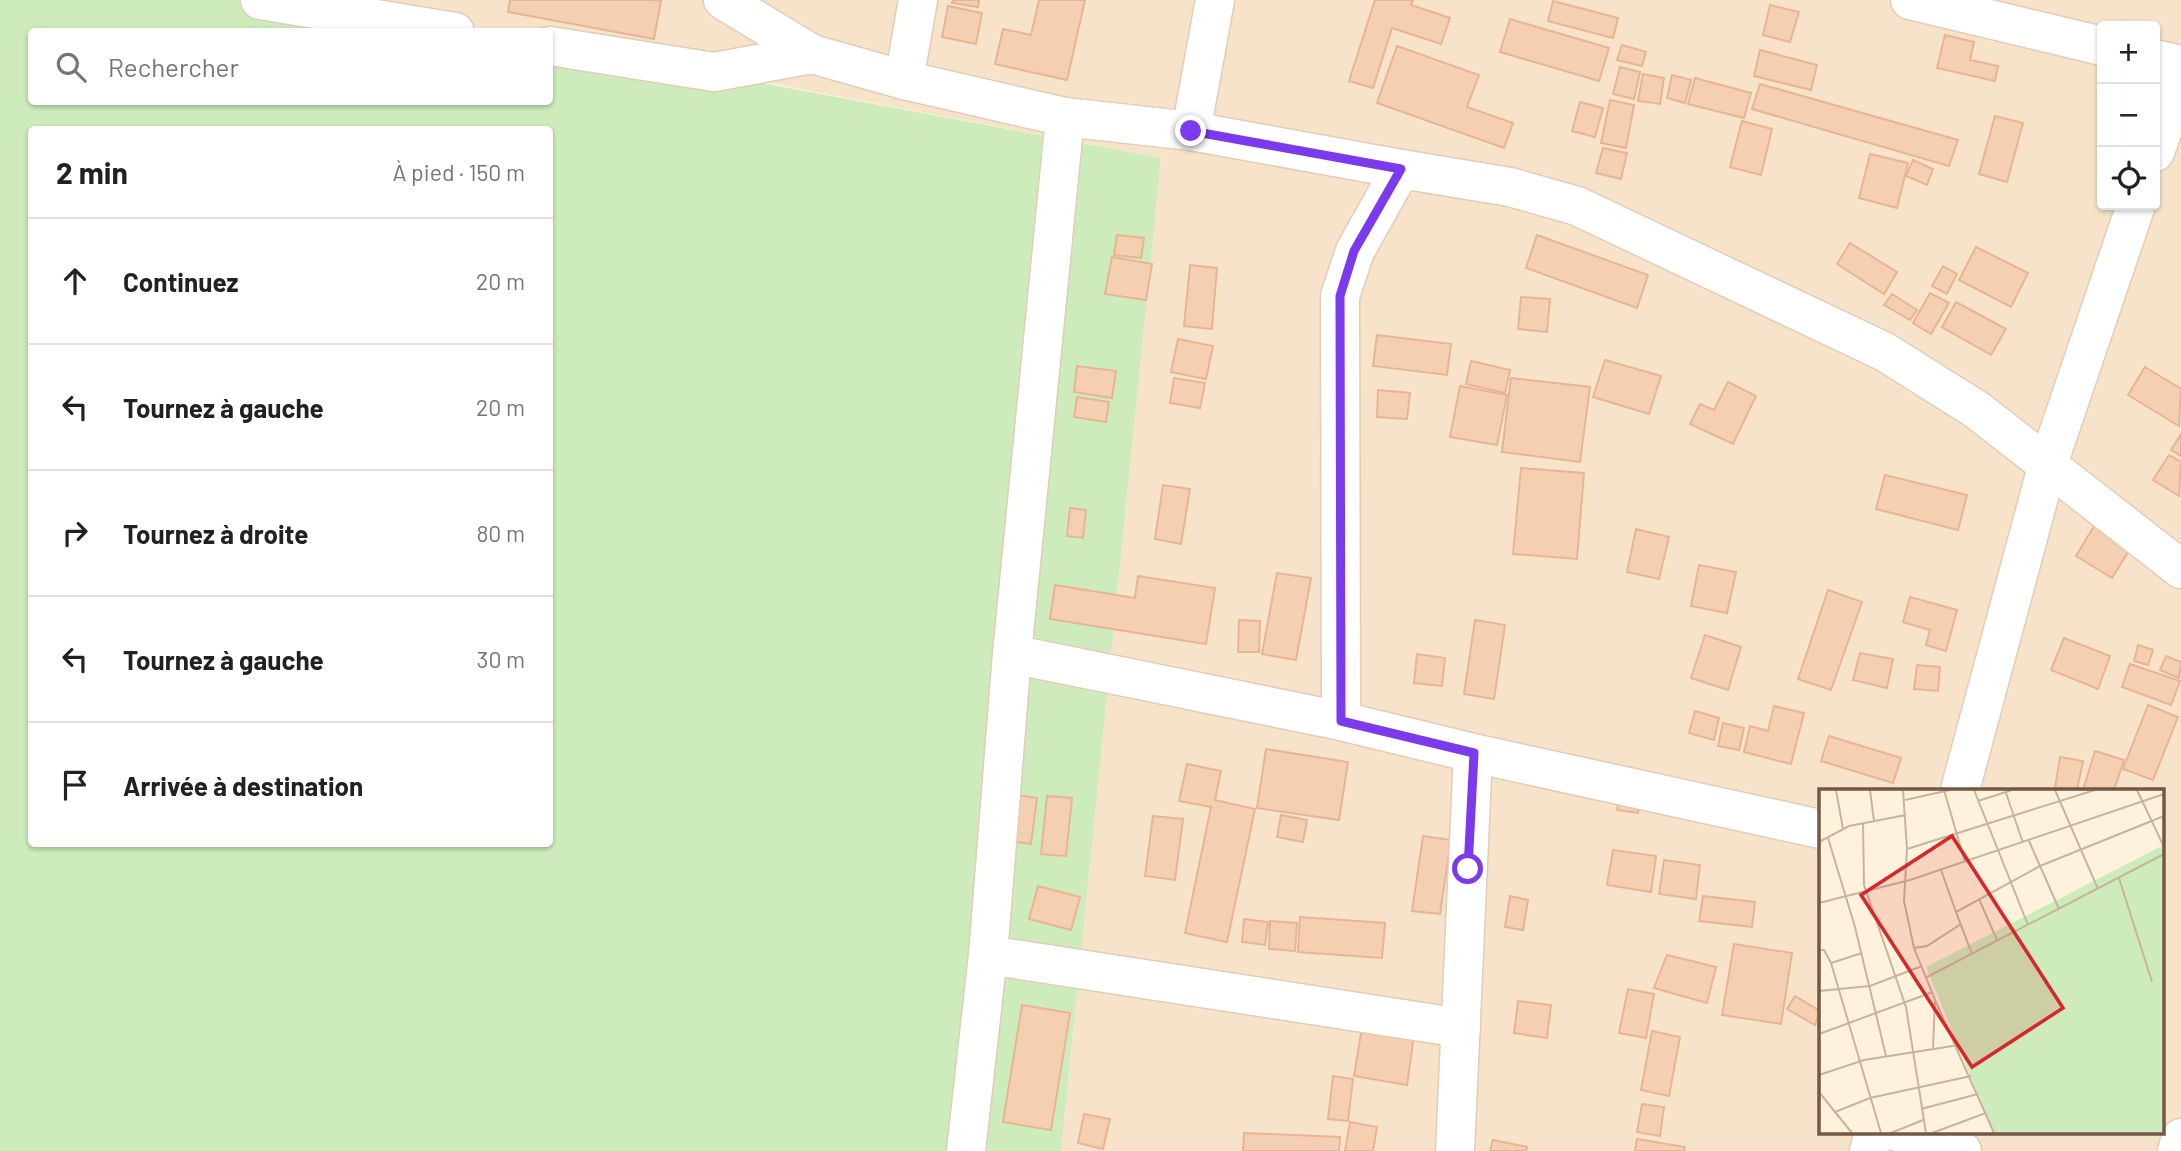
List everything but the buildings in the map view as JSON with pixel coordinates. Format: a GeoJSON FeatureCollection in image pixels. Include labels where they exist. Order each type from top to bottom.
{"type":"FeatureCollection","features":[{"type":"Feature","properties":{"kind":"street"},"geometry":{"type":"LineString","coordinates":[[723,0],[812,54],[904,80],[1065,117],[1191,131],[1510,187],[1577,206],[1885,352],[1977,410],[2181,569]]}},
{"type":"Feature","properties":{"kind":"street"},"geometry":{"type":"LineString","coordinates":[[904,80],[918,0]]}},
{"type":"Feature","properties":{"kind":"street"},"geometry":{"type":"LineString","coordinates":[[1191,131],[1215,0]]}},
{"type":"Feature","properties":{"kind":"street"},"geometry":{"type":"LineString","coordinates":[[1910,0],[2097,45]]}},
{"type":"Feature","properties":{"kind":"street"},"geometry":{"type":"LineString","coordinates":[[272,1],[431,28]]}},
{"type":"Feature","properties":{"kind":"street"},"geometry":{"type":"LineString","coordinates":[[553,46],[714,72],[812,54]]}},
{"type":"Feature","properties":{"kind":"street"},"geometry":{"type":"LineString","coordinates":[[2160,60],[2181,65]]}},
{"type":"Feature","properties":{"kind":"street"},"geometry":{"type":"LineString","coordinates":[[2157,147],[2181,78]]}},
{"type":"Feature","properties":{"kind":"street"},"geometry":{"type":"LineString","coordinates":[[966,1151],[988,955],[1012,654],[1065,117]]}},
{"type":"Feature","properties":{"kind":"street"},"geometry":{"type":"LineString","coordinates":[[1341,721],[1340,296],[1354,251],[1401,169]]}},
{"type":"Feature","properties":{"kind":"street"},"geometry":{"type":"LineString","coordinates":[[1960,789],[2047,467],[2134,210]]}},
{"type":"Feature","properties":{"kind":"street"},"geometry":{"type":"LineString","coordinates":[[1012,654],[1341,721],[1819,829]]}},
{"type":"Feature","properties":{"kind":"street"},"geometry":{"type":"LineString","coordinates":[[1455,1151],[1474,753]]}},
{"type":"Feature","properties":{"kind":"street"},"geometry":{"type":"LineString","coordinates":[[988,955],[1461,1028]]}},
{"type":"Feature","properties":{"kind":"street"},"geometry":{"type":"LineString","coordinates":[[1869,1151],[1873,1134]]}},
{"type":"Feature","properties":{"kind":"street"},"geometry":{"type":"LineString","coordinates":[[1905,1134],[1962,1151]]}},
{"type":"Feature","properties":{"kind":"street"},"geometry":{"type":"LineString","coordinates":[[2177,1151],[2181,1138]]}},
{"type":"Feature","properties":{"kind":"shaded area"},"geometry":{"type":"Polygon","coordinates":[[[332,0],[2181,0],[2181,1151],[1061,1151],[1161,158],[553,42],[553,28],[482,28],[332,0]]]}},
{"type":"Feature","properties":{"kind":"green space"},"geometry":{"type":"Polygon","coordinates":[[[0,0],[320,0],[472,28],[28,28],[28,105],[553,105],[553,44],[1161,158],[1061,1151],[0,1151],[0,0]]]}},
{"type":"Feature","properties":{"kind":"route"},"geometry":{"type":"LineString","coordinates":[[1191,131],[1401,169],[1354,251],[1340,296],[1341,721],[1474,753],[1468,869]]}}]}
